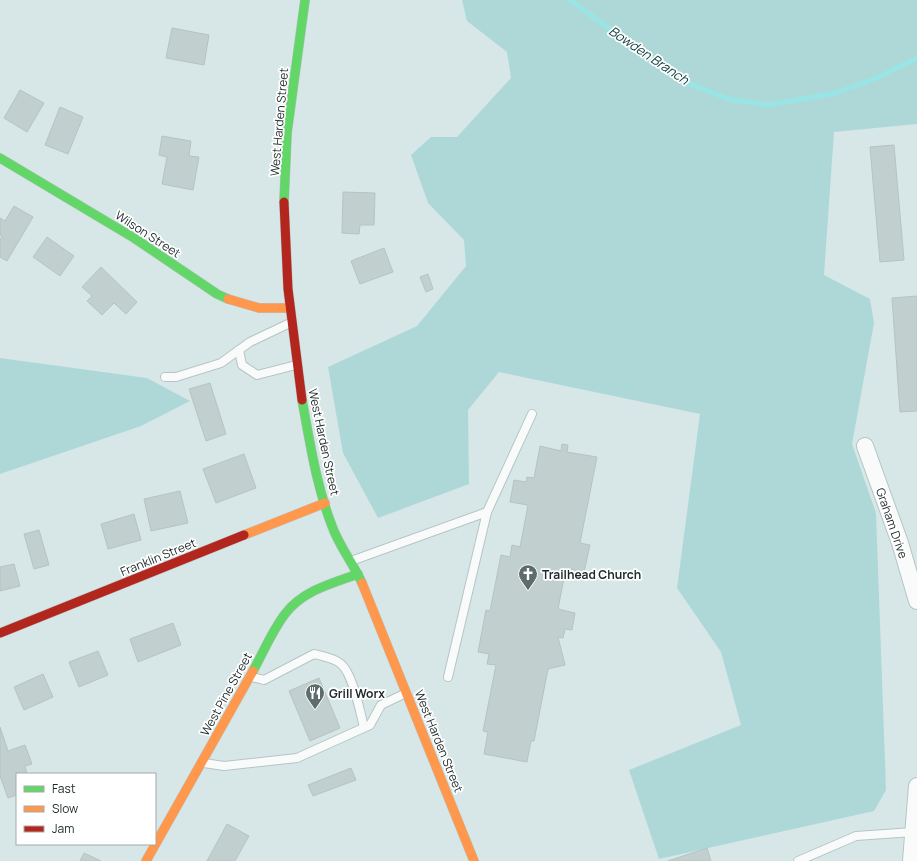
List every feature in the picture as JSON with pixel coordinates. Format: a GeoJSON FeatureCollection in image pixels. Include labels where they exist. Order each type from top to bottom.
{"type":"FeatureCollection","features":[{"type":"Feature","properties":{"kind":"street","name":"West Harden Street"},"geometry":{"type":"LineString","coordinates":[[305,0],[287,141],[284,212],[289,308],[296,365],[312,448],[325,503],[338,541],[358,574],[407,692],[474,861]]}},
{"type":"Feature","properties":{"kind":"street","name":"Wilson Street"},"geometry":{"type":"LineString","coordinates":[[0,158],[134,238],[217,294],[238,303],[259,308],[289,308]]}},
{"type":"Feature","properties":{"kind":"street","name":"Graham Drive"},"geometry":{"type":"LineString","coordinates":[[865,446],[900,543],[917,601]]}},
{"type":"Feature","properties":{"kind":"street","name":"Franklin Street"},"geometry":{"type":"LineString","coordinates":[[0,633],[325,503]]}},
{"type":"Feature","properties":{"kind":"street","name":"West Pine Street"},"geometry":{"type":"LineString","coordinates":[[156,843],[285,614],[296,602],[311,592],[358,574]]}},
{"type":"Feature","properties":{"kind":"street"},"geometry":{"type":"LineString","coordinates":[[911,861],[917,786]]}},
{"type":"Feature","properties":{"kind":"street","name":"West Pine Street"},"geometry":{"type":"LineString","coordinates":[[146,861],[155,845]]}},
{"type":"Feature","properties":{"kind":"lane"},"geometry":{"type":"LineString","coordinates":[[165,377],[176,377],[222,363],[250,342],[291,322]]}},
{"type":"Feature","properties":{"kind":"lane"},"geometry":{"type":"LineString","coordinates":[[239,350],[242,365],[257,375],[296,365]]}},
{"type":"Feature","properties":{"kind":"lane"},"geometry":{"type":"LineString","coordinates":[[448,677],[487,512],[532,414]]}},
{"type":"Feature","properties":{"kind":"lane"},"geometry":{"type":"LineString","coordinates":[[350,561],[487,512]]}},
{"type":"Feature","properties":{"kind":"lane"},"geometry":{"type":"LineString","coordinates":[[249,677],[264,680],[314,654],[328,658],[341,664],[354,687],[364,727]]}},
{"type":"Feature","properties":{"kind":"lane"},"geometry":{"type":"LineString","coordinates":[[201,762],[224,766],[296,758],[370,725],[381,705],[407,692]]}},
{"type":"Feature","properties":{"kind":"lane"},"geometry":{"type":"LineString","coordinates":[[798,861],[856,836],[913,832]]}},
{"type":"Feature","properties":{"kind":"shaded area"},"geometry":{"type":"Polygon","coordinates":[[[462,0],[917,0],[917,124],[834,132],[824,275],[870,299],[874,323],[852,444],[876,513],[886,790],[874,811],[659,859],[629,770],[741,725],[721,652],[677,588],[700,414],[499,372],[468,410],[469,484],[378,518],[343,453],[328,367],[417,326],[466,266],[464,240],[428,203],[411,155],[431,137],[457,137],[511,78],[507,52],[467,21],[462,0]]]}},
{"type":"Feature","properties":{"kind":"shaded area"},"geometry":{"type":"Polygon","coordinates":[[[0,358],[147,378],[190,401],[141,426],[0,474],[0,358]]]}},
{"type":"Feature","properties":{"kind":"building"},"geometry":{"type":"Polygon","coordinates":[[[172,28],[209,35],[204,65],[166,58],[172,28]]]}},
{"type":"Feature","properties":{"kind":"building"},"geometry":{"type":"Polygon","coordinates":[[[20,90],[44,103],[27,132],[4,118],[20,90]]]}},
{"type":"Feature","properties":{"kind":"building"},"geometry":{"type":"Polygon","coordinates":[[[60,107],[83,117],[68,154],[45,145],[60,107]]]}},
{"type":"Feature","properties":{"kind":"building"},"geometry":{"type":"Polygon","coordinates":[[[162,136],[191,141],[189,156],[199,157],[193,190],[162,184],[167,157],[159,155],[162,136]]]}},
{"type":"Feature","properties":{"kind":"building"},"geometry":{"type":"Polygon","coordinates":[[[894,145],[904,260],[880,262],[870,147],[894,145]]]}},
{"type":"Feature","properties":{"kind":"building"},"geometry":{"type":"Polygon","coordinates":[[[343,192],[375,193],[374,225],[360,225],[359,234],[342,233],[343,192]]]}},
{"type":"Feature","properties":{"kind":"building"},"geometry":{"type":"Polygon","coordinates":[[[14,206],[33,217],[7,261],[0,257],[0,240],[2,236],[0,235],[0,218],[5,221],[14,206]]]}},
{"type":"Feature","properties":{"kind":"building"},"geometry":{"type":"Polygon","coordinates":[[[47,237],[74,256],[60,276],[33,257],[47,237]]]}},
{"type":"Feature","properties":{"kind":"building"},"geometry":{"type":"Polygon","coordinates":[[[384,248],[393,272],[360,284],[351,261],[384,248]]]}},
{"type":"Feature","properties":{"kind":"building"},"geometry":{"type":"Polygon","coordinates":[[[101,267],[137,302],[126,314],[114,303],[102,315],[87,301],[92,296],[82,287],[101,267]]]}},
{"type":"Feature","properties":{"kind":"building"},"geometry":{"type":"Polygon","coordinates":[[[428,274],[433,289],[426,292],[420,277],[428,274]]]}},
{"type":"Feature","properties":{"kind":"building"},"geometry":{"type":"Polygon","coordinates":[[[917,296],[917,411],[900,412],[892,298],[917,296]]]}},
{"type":"Feature","properties":{"kind":"building"},"geometry":{"type":"Polygon","coordinates":[[[210,383],[226,434],[206,441],[189,389],[210,383]]]}},
{"type":"Feature","properties":{"kind":"building","name":"Trailhead Church"},"geometry":{"type":"Polygon","coordinates":[[[562,444],[568,445],[567,452],[597,457],[580,543],[590,545],[584,572],[566,568],[558,609],[575,613],[572,630],[565,629],[563,638],[558,637],[565,665],[548,669],[534,741],[531,741],[527,762],[484,754],[488,732],[483,731],[496,665],[487,664],[489,654],[478,652],[486,610],[490,611],[501,555],[510,557],[512,545],[520,547],[528,505],[510,502],[514,480],[526,482],[527,477],[534,478],[540,446],[561,451],[562,444]]]}},
{"type":"Feature","properties":{"kind":"building"},"geometry":{"type":"Polygon","coordinates":[[[244,454],[256,488],[216,503],[203,469],[244,454]]]}},
{"type":"Feature","properties":{"kind":"building"},"geometry":{"type":"Polygon","coordinates":[[[180,491],[188,523],[151,531],[144,499],[180,491]]]}},
{"type":"Feature","properties":{"kind":"building"},"geometry":{"type":"Polygon","coordinates":[[[134,514],[141,540],[108,549],[101,524],[134,514]]]}},
{"type":"Feature","properties":{"kind":"building"},"geometry":{"type":"Polygon","coordinates":[[[39,530],[49,565],[34,569],[24,534],[39,530]]]}},
{"type":"Feature","properties":{"kind":"building"},"geometry":{"type":"Polygon","coordinates":[[[14,564],[20,586],[0,591],[0,567],[14,564]]]}},
{"type":"Feature","properties":{"kind":"building"},"geometry":{"type":"Polygon","coordinates":[[[173,623],[181,645],[138,662],[130,639],[173,623]]]}},
{"type":"Feature","properties":{"kind":"building"},"geometry":{"type":"Polygon","coordinates":[[[98,651],[108,675],[79,687],[69,662],[98,651]]]}},
{"type":"Feature","properties":{"kind":"building"},"geometry":{"type":"Polygon","coordinates":[[[43,674],[53,697],[24,710],[14,687],[43,674]]]}},
{"type":"Feature","properties":{"kind":"building","name":"Grill Worx"},"geometry":{"type":"Polygon","coordinates":[[[319,678],[340,728],[310,741],[289,691],[319,678]]]}},
{"type":"Feature","properties":{"kind":"building"},"geometry":{"type":"Polygon","coordinates":[[[0,727],[8,751],[25,745],[32,764],[25,766],[27,773],[16,773],[16,795],[8,798],[0,776],[0,727]]]}},
{"type":"Feature","properties":{"kind":"building"},"geometry":{"type":"Polygon","coordinates":[[[351,768],[356,780],[313,796],[308,785],[351,768]]]}},
{"type":"Feature","properties":{"kind":"building"},"geometry":{"type":"Polygon","coordinates":[[[227,824],[249,836],[235,861],[207,861],[227,824]]]}},
{"type":"Feature","properties":{"kind":"building"},"geometry":{"type":"Polygon","coordinates":[[[707,848],[711,861],[668,861],[707,848]]]}},
{"type":"Feature","properties":{"kind":"building"},"geometry":{"type":"Polygon","coordinates":[[[84,853],[101,861],[80,861],[84,853]]]}},
{"type":"Feature","properties":{"kind":"waterway","name":"Bowden Branch"},"geometry":{"type":"LineString","coordinates":[[570,0],[666,70],[690,84],[728,99],[768,105],[836,93],[874,79],[917,58]]}},
{"type":"Feature","properties":{"kind":"traffic: fast"},"geometry":{"type":"LineString","coordinates":[[284,202],[287,133],[305,0]]}},
{"type":"Feature","properties":{"kind":"traffic: fast"},"geometry":{"type":"LineString","coordinates":[[0,158],[134,238],[217,294],[228,299]]}},
{"type":"Feature","properties":{"kind":"traffic: fast"},"geometry":{"type":"LineString","coordinates":[[302,400],[314,463],[326,511],[338,541],[362,583]]}},
{"type":"Feature","properties":{"kind":"traffic: fast"},"geometry":{"type":"LineString","coordinates":[[253,671],[276,628],[292,606],[300,599],[318,589],[358,574]]}},
{"type":"Feature","properties":{"kind":"traffic: slow"},"geometry":{"type":"LineString","coordinates":[[228,299],[259,308],[289,308]]}},
{"type":"Feature","properties":{"kind":"traffic: slow"},"geometry":{"type":"LineString","coordinates":[[244,535],[325,503]]}},
{"type":"Feature","properties":{"kind":"traffic: slow"},"geometry":{"type":"LineString","coordinates":[[362,583],[474,861]]}},
{"type":"Feature","properties":{"kind":"traffic: slow"},"geometry":{"type":"LineString","coordinates":[[156,843],[253,671]]}},
{"type":"Feature","properties":{"kind":"traffic: slow"},"geometry":{"type":"LineString","coordinates":[[146,861],[155,845]]}},
{"type":"Feature","properties":{"kind":"traffic: jam"},"geometry":{"type":"LineString","coordinates":[[284,202],[288,289],[302,400]]}},
{"type":"Feature","properties":{"kind":"traffic: jam"},"geometry":{"type":"LineString","coordinates":[[0,633],[244,535]]}},
{"type":"Feature","properties":{"kind":"place","name":"Trailhead Church"},"geometry":{"type":"Point","coordinates":[528,591]}},
{"type":"Feature","properties":{"kind":"place","name":"Grill Worx"},"geometry":{"type":"Point","coordinates":[315,710]}}]}
